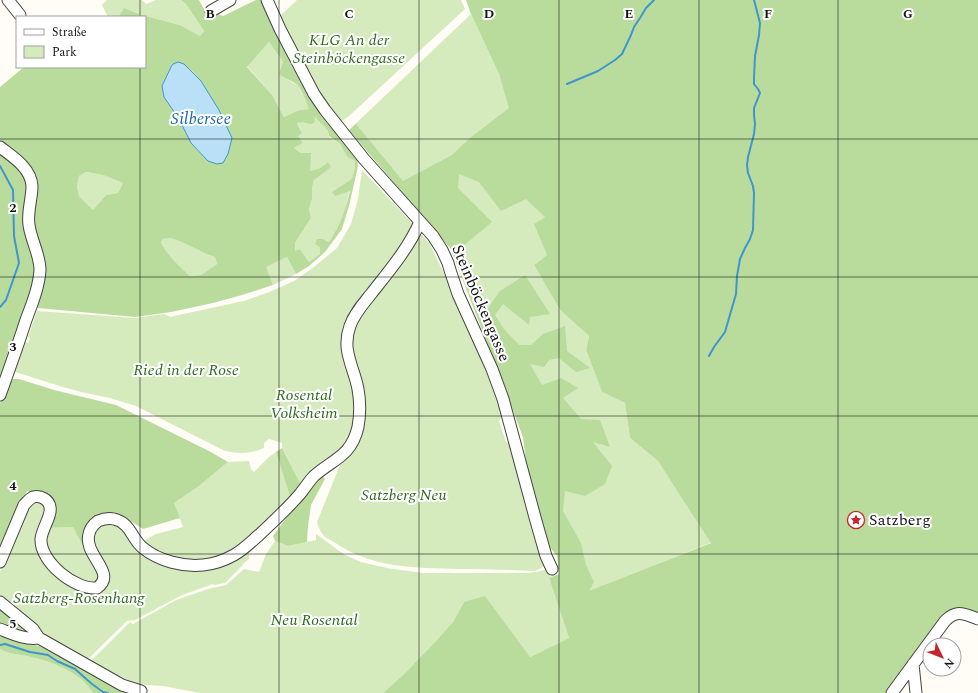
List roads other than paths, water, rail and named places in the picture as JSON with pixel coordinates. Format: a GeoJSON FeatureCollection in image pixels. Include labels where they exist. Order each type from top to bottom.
{"type":"FeatureCollection","features":[{"type":"Feature","properties":{"kind":"street"},"geometry":{"type":"LineString","coordinates":[[211,11],[230,0]]}},
{"type":"Feature","properties":{"kind":"street","name":"Steinböckengasse"},"geometry":{"type":"LineString","coordinates":[[267,0],[280,30],[324,110],[364,159],[432,236],[447,260],[458,294],[499,388],[546,556],[552,569]]}},
{"type":"Feature","properties":{"kind":"street"},"geometry":{"type":"LineString","coordinates":[[10,1],[20,15]]}},
{"type":"Feature","properties":{"kind":"street"},"geometry":{"type":"LineString","coordinates":[[0,147],[21,164],[29,175],[31,181],[32,186],[28,224],[40,270],[34,296],[9,373],[0,395]]}},
{"type":"Feature","properties":{"kind":"street"},"geometry":{"type":"LineString","coordinates":[[0,562],[24,505],[35,497],[40,497],[46,500],[50,507],[50,514],[44,526],[42,537],[42,546],[45,556],[58,571],[80,585],[86,587],[97,588],[101,585],[104,578],[102,570],[91,551],[88,542],[88,534],[91,529],[97,522],[104,519],[111,518],[122,522],[144,548],[167,561],[183,565],[198,566],[215,563],[234,555],[246,546],[286,509],[314,477],[345,453],[352,442],[358,427],[359,397],[358,388],[348,353],[347,339],[350,327],[360,309],[410,243],[420,222]]}},
{"type":"Feature","properties":{"kind":"street"},"geometry":{"type":"LineString","coordinates":[[0,602],[33,629],[39,638],[122,685],[141,691]]}},
{"type":"Feature","properties":{"kind":"street"},"geometry":{"type":"LineString","coordinates":[[892,693],[950,616],[955,613],[978,619]]}},
{"type":"Feature","properties":{"kind":"street"},"geometry":{"type":"LineString","coordinates":[[0,629],[20,637],[33,639],[39,638]]}},
{"type":"Feature","properties":{"kind":"street"},"geometry":{"type":"LineString","coordinates":[[913,664],[916,693]]}},
{"type":"Feature","properties":{"kind":"water","name":"Silbersee"},"geometry":{"type":"Polygon","coordinates":[[[178,62],[184,64],[201,81],[219,110],[232,138],[228,154],[223,163],[217,164],[208,161],[191,143],[179,119],[164,97],[162,86],[173,64],[178,62]]]}},
{"type":"Feature","properties":{"kind":"waterway"},"geometry":{"type":"LineString","coordinates":[[567,84],[598,71],[622,54],[634,27],[646,8],[654,0]]}},
{"type":"Feature","properties":{"kind":"waterway"},"geometry":{"type":"LineString","coordinates":[[709,356],[725,332],[736,294],[740,259],[753,230],[754,193],[747,165],[754,134],[754,108],[760,93],[754,84],[755,56],[760,23],[754,0]]}},
{"type":"Feature","properties":{"kind":"waterway"},"geometry":{"type":"LineString","coordinates":[[0,166],[13,190],[14,236],[19,263],[6,300],[0,307]]}},
{"type":"Feature","properties":{"kind":"waterway"},"geometry":{"type":"LineString","coordinates":[[0,645],[5,644],[30,652],[48,655],[75,669],[92,684],[103,692],[108,693]]}},
{"type":"Feature","properties":{"kind":"place","name":"Satzberg"},"geometry":{"type":"Point","coordinates":[856,520]}},
{"type":"Feature","properties":{"kind":"park label","name":"KLG An der Steinböckengasse"},"geometry":{"type":"Point","coordinates":[349,49]}},
{"type":"Feature","properties":{"kind":"park label","name":"Ried in der Rose"},"geometry":{"type":"Point","coordinates":[186,370]}},
{"type":"Feature","properties":{"kind":"park label","name":"Rosental Volksheim"},"geometry":{"type":"Point","coordinates":[304,404]}},
{"type":"Feature","properties":{"kind":"park label","name":"Satzberg Neu"},"geometry":{"type":"Point","coordinates":[404,495]}},
{"type":"Feature","properties":{"kind":"park label","name":"Satzberg-Rosenhang"},"geometry":{"type":"Point","coordinates":[79,598]}},
{"type":"Feature","properties":{"kind":"park label","name":"Neu Rosental"},"geometry":{"type":"Point","coordinates":[314,620]}}]}
